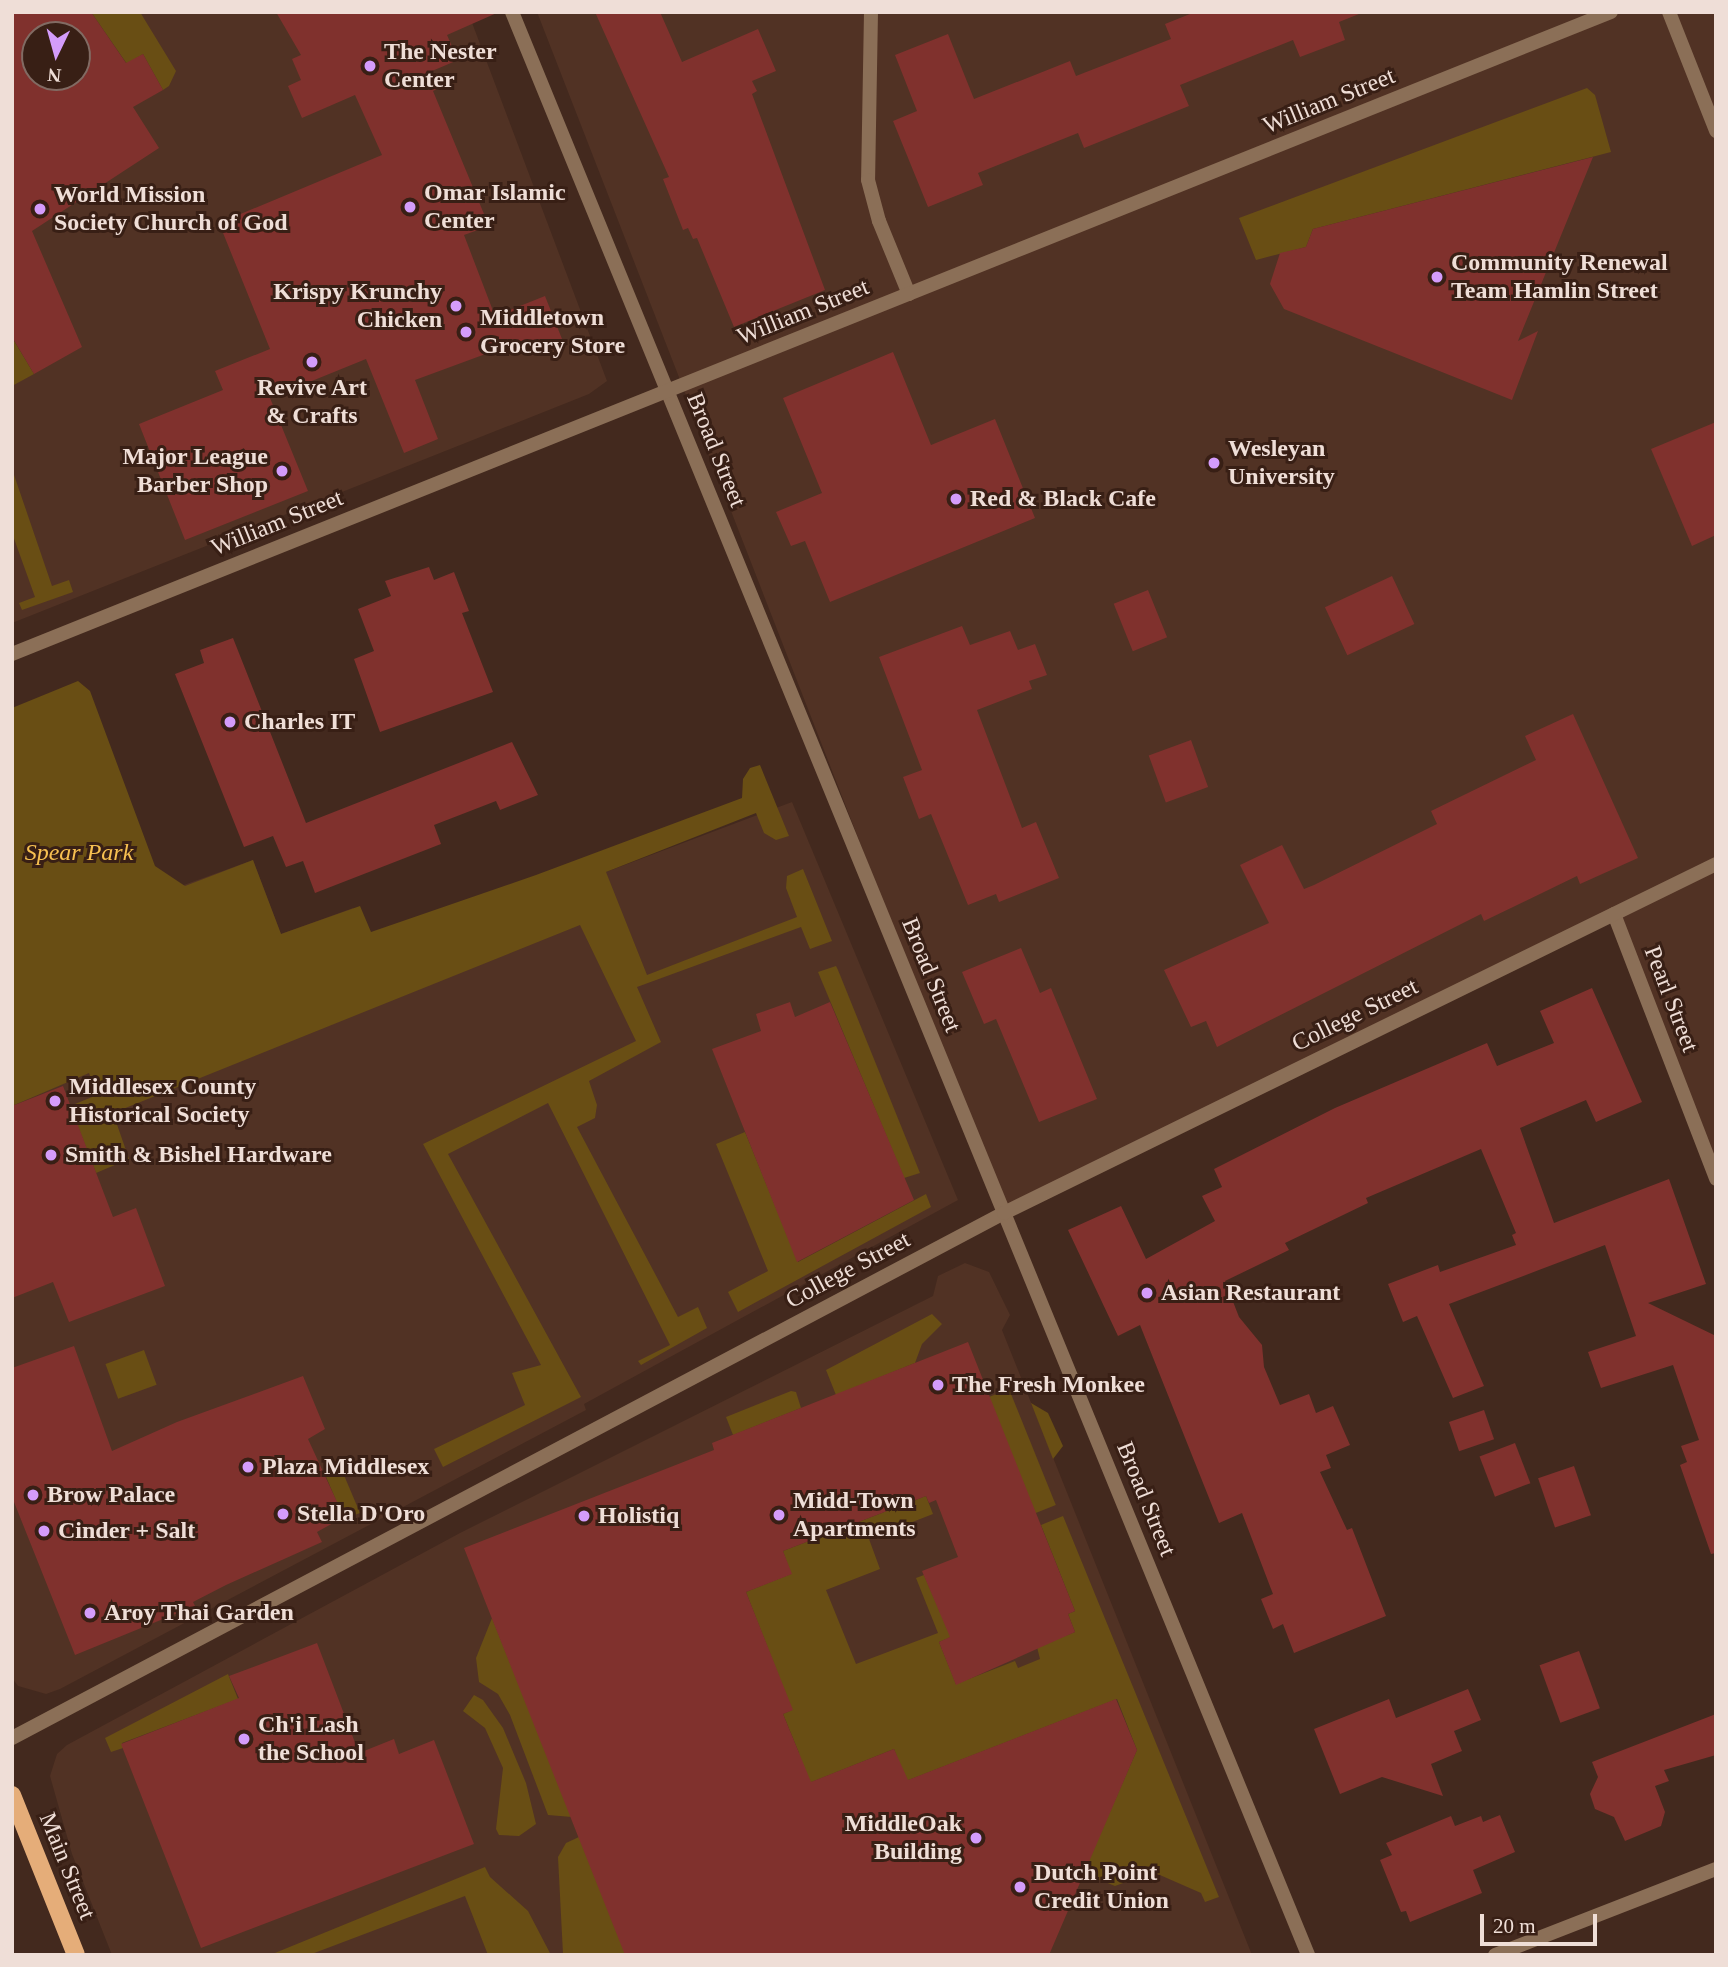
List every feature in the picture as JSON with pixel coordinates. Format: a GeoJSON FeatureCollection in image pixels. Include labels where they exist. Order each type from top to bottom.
{"type":"FeatureCollection","features":[{"type":"Feature","properties":{"kind":"main road","name":"Main Street"},"geometry":{"type":"LineString","coordinates":[[12,1795],[76,1955]]}},
{"type":"Feature","properties":{"kind":"street","name":"Broad Street"},"geometry":{"type":"LineString","coordinates":[[512,12],[1308,1955]]}},
{"type":"Feature","properties":{"kind":"street"},"geometry":{"type":"LineString","coordinates":[[871,12],[868,180],[879,221],[909,294]]}},
{"type":"Feature","properties":{"kind":"street","name":"William Street"},"geometry":{"type":"LineString","coordinates":[[12,654],[1611,12]]}},
{"type":"Feature","properties":{"kind":"street"},"geometry":{"type":"LineString","coordinates":[[1669,12],[1716,131]]}},
{"type":"Feature","properties":{"kind":"street","name":"College Street"},"geometry":{"type":"LineString","coordinates":[[12,1738],[1004,1213],[1716,864]]}},
{"type":"Feature","properties":{"kind":"street","name":"Pearl Street"},"geometry":{"type":"LineString","coordinates":[[1614,914],[1716,1179]]}},
{"type":"Feature","properties":{"kind":"street"},"geometry":{"type":"LineString","coordinates":[[1495,1955],[1716,1869]]}},
{"type":"Feature","properties":{"kind":"shaded area"},"geometry":{"type":"Polygon","coordinates":[[[12,12],[468,12],[607,381],[589,394],[12,623],[12,12]]]}},
{"type":"Feature","properties":{"kind":"shaded area","name":"Wesleyan University"},"geometry":{"type":"Polygon","coordinates":[[[537,12],[1716,12],[1716,1179],[1614,915],[1004,1213],[537,12]]]}},
{"type":"Feature","properties":{"kind":"shaded area"},"geometry":{"type":"Polygon","coordinates":[[[792,802],[958,1200],[584,1404],[586,1410],[60,1689],[46,1694],[18,1686],[12,1678],[12,947],[253,860],[281,934],[353,908],[387,972],[606,872],[792,802]]]}},
{"type":"Feature","properties":{"kind":"shaded area"},"geometry":{"type":"Polygon","coordinates":[[[965,1263],[989,1272],[1010,1315],[1002,1330],[1252,1955],[112,1955],[72,1854],[50,1776],[57,1754],[67,1745],[460,1533],[933,1296],[938,1276],[965,1263]]]}},
{"type":"Feature","properties":{"kind":"green space"},"geometry":{"type":"Polygon","coordinates":[[[91,12],[140,12],[176,71],[169,86],[163,90],[143,54],[127,64],[91,12]]]}},
{"type":"Feature","properties":{"kind":"green space"},"geometry":{"type":"Polygon","coordinates":[[[1587,88],[1595,95],[1611,152],[1313,229],[1306,247],[1256,260],[1239,218],[1587,88]]]}},
{"type":"Feature","properties":{"kind":"green space"},"geometry":{"type":"Polygon","coordinates":[[[12,303],[13,339],[34,374],[12,386],[12,303]]]}},
{"type":"Feature","properties":{"kind":"green space"},"geometry":{"type":"Polygon","coordinates":[[[12,469],[52,586],[69,580],[73,592],[22,610],[19,603],[35,597],[12,533],[12,469]]]}},
{"type":"Feature","properties":{"kind":"green space","name":"Spear Park"},"geometry":{"type":"Polygon","coordinates":[[[78,681],[90,691],[155,866],[185,886],[253,860],[281,934],[360,906],[371,932],[536,875],[742,798],[743,779],[750,768],[760,765],[789,836],[776,840],[764,833],[756,813],[606,872],[647,975],[797,917],[786,888],[787,876],[803,869],[832,941],[810,949],[801,927],[637,987],[661,1042],[589,1081],[597,1105],[595,1118],[577,1127],[678,1317],[698,1307],[707,1328],[641,1365],[638,1361],[670,1345],[548,1103],[448,1154],[581,1397],[443,1467],[434,1449],[525,1405],[512,1373],[541,1365],[423,1144],[636,1041],[580,925],[113,1113],[129,1159],[96,1173],[70,1106],[97,1095],[89,1073],[12,1106],[12,708],[78,681]]]}},
{"type":"Feature","properties":{"kind":"green space"},"geometry":{"type":"Polygon","coordinates":[[[836,966],[920,1173],[904,1178],[818,972],[836,966]]]}},
{"type":"Feature","properties":{"kind":"green space"},"geometry":{"type":"Polygon","coordinates":[[[745,1132],[798,1262],[926,1194],[931,1207],[738,1312],[728,1292],[768,1271],[716,1144],[745,1132]]]}},
{"type":"Feature","properties":{"kind":"green space"},"geometry":{"type":"Polygon","coordinates":[[[932,1314],[942,1324],[922,1344],[915,1363],[836,1395],[826,1370],[932,1314]]]}},
{"type":"Feature","properties":{"kind":"green space"},"geometry":{"type":"Polygon","coordinates":[[[144,1350],[157,1385],[118,1399],[105,1364],[144,1350]]]}},
{"type":"Feature","properties":{"kind":"green space"},"geometry":{"type":"Polygon","coordinates":[[[1009,1389],[1056,1505],[1035,1514],[988,1398],[1009,1389]]]}},
{"type":"Feature","properties":{"kind":"green space"},"geometry":{"type":"Polygon","coordinates":[[[791,1391],[796,1392],[801,1408],[733,1435],[726,1417],[791,1391]]]}},
{"type":"Feature","properties":{"kind":"green space"},"geometry":{"type":"Polygon","coordinates":[[[1031,1403],[1048,1413],[1063,1446],[1053,1459],[1031,1403]]]}},
{"type":"Feature","properties":{"kind":"green space"},"geometry":{"type":"Polygon","coordinates":[[[338,1461],[360,1513],[344,1519],[324,1472],[326,1465],[338,1461]]]}},
{"type":"Feature","properties":{"kind":"green space"},"geometry":{"type":"Polygon","coordinates":[[[926,1496],[933,1514],[869,1539],[880,1569],[826,1590],[856,1664],[938,1633],[916,1578],[924,1575],[951,1637],[939,1642],[956,1684],[1015,1661],[1018,1668],[1040,1659],[1037,1647],[1075,1632],[1068,1614],[1075,1611],[1041,1525],[1063,1516],[1219,1897],[1205,1902],[1201,1893],[1153,1872],[1115,1886],[1083,1873],[1137,1750],[1117,1699],[906,1781],[894,1749],[799,1787],[799,1753],[783,1714],[792,1710],[746,1592],[791,1574],[783,1551],[926,1496]]]}},
{"type":"Feature","properties":{"kind":"green space"},"geometry":{"type":"Polygon","coordinates":[[[492,1618],[572,1817],[548,1815],[510,1715],[498,1694],[479,1682],[476,1658],[492,1618]]]}},
{"type":"Feature","properties":{"kind":"green space"},"geometry":{"type":"Polygon","coordinates":[[[228,1674],[238,1699],[122,1743],[123,1748],[111,1752],[105,1738],[228,1674]]]}},
{"type":"Feature","properties":{"kind":"green space"},"geometry":{"type":"Polygon","coordinates":[[[474,1695],[483,1700],[503,1728],[526,1783],[536,1824],[519,1836],[499,1835],[496,1829],[503,1768],[485,1728],[463,1711],[474,1695]]]}},
{"type":"Feature","properties":{"kind":"green space"},"geometry":{"type":"Polygon","coordinates":[[[579,1837],[626,1955],[563,1954],[558,1857],[566,1843],[579,1837]]]}},
{"type":"Feature","properties":{"kind":"green space"},"geometry":{"type":"Polygon","coordinates":[[[485,1867],[490,1877],[528,1911],[551,1955],[488,1955],[465,1896],[309,1955],[270,1955],[485,1867]]]}},
{"type":"Feature","properties":{"kind":"building","name":"World Mission Society Church of God"},"geometry":{"type":"Polygon","coordinates":[[[12,12],[91,12],[126,63],[143,54],[163,90],[133,107],[159,148],[32,231],[82,347],[34,374],[12,337],[12,12]]]}},
{"type":"Feature","properties":{"kind":"building"},"geometry":{"type":"Polygon","coordinates":[[[276,12],[499,12],[447,35],[458,60],[432,71],[439,88],[433,91],[489,226],[464,235],[495,316],[545,296],[562,339],[526,354],[521,341],[415,380],[438,439],[404,453],[366,359],[270,398],[308,491],[185,540],[139,424],[223,390],[215,371],[270,349],[219,223],[382,155],[355,95],[302,118],[288,86],[301,80],[292,59],[301,55],[276,12]]]}},
{"type":"Feature","properties":{"kind":"building"},"geometry":{"type":"Polygon","coordinates":[[[595,12],[660,12],[682,62],[758,29],[776,71],[752,81],[757,91],[752,94],[825,290],[734,327],[697,238],[693,239],[688,228],[683,230],[663,179],[669,177],[595,12]]]}},
{"type":"Feature","properties":{"kind":"building"},"geometry":{"type":"Polygon","coordinates":[[[1195,12],[1359,14],[1339,22],[1345,40],[1300,57],[1293,40],[1180,85],[1189,106],[1084,148],[1078,133],[978,173],[983,185],[928,207],[893,121],[917,111],[895,55],[948,34],[974,99],[1070,61],[1076,76],[1171,39],[1165,24],[1195,12]]]}},
{"type":"Feature","properties":{"kind":"building"},"geometry":{"type":"Polygon","coordinates":[[[1593,157],[1518,341],[1538,331],[1512,400],[1284,309],[1270,284],[1280,253],[1306,247],[1313,229],[1593,157]]]}},
{"type":"Feature","properties":{"kind":"building"},"geometry":{"type":"Polygon","coordinates":[[[893,352],[931,445],[995,419],[1035,518],[830,602],[805,541],[791,546],[776,512],[822,493],[783,398],[893,352]]]}},
{"type":"Feature","properties":{"kind":"building"},"geometry":{"type":"Polygon","coordinates":[[[1716,422],[1716,535],[1692,546],[1651,449],[1716,422]]]}},
{"type":"Feature","properties":{"kind":"building"},"geometry":{"type":"Polygon","coordinates":[[[429,567],[434,580],[454,572],[469,611],[462,613],[493,692],[380,732],[354,659],[374,651],[358,609],[391,596],[385,581],[429,567]]]}},
{"type":"Feature","properties":{"kind":"building"},"geometry":{"type":"Polygon","coordinates":[[[1392,576],[1414,624],[1347,655],[1325,607],[1392,576]]]}},
{"type":"Feature","properties":{"kind":"building"},"geometry":{"type":"Polygon","coordinates":[[[1148,590],[1167,637],[1133,651],[1114,604],[1148,590]]]}},
{"type":"Feature","properties":{"kind":"building"},"geometry":{"type":"Polygon","coordinates":[[[962,626],[970,645],[1010,631],[1018,650],[1035,644],[1047,675],[1029,681],[1032,689],[977,710],[1022,828],[1036,822],[1059,878],[999,902],[996,894],[968,905],[931,814],[919,819],[903,777],[922,770],[879,657],[962,626]]]}},
{"type":"Feature","properties":{"kind":"building","name":"Charles IT"},"geometry":{"type":"Polygon","coordinates":[[[233,638],[306,823],[512,742],[538,795],[500,810],[496,801],[434,825],[441,844],[315,893],[303,861],[286,867],[273,836],[244,847],[175,674],[204,663],[200,650],[233,638]]]}},
{"type":"Feature","properties":{"kind":"building"},"geometry":{"type":"Polygon","coordinates":[[[1573,714],[1638,858],[1580,884],[1577,876],[1484,921],[1481,914],[1217,1047],[1206,1021],[1191,1027],[1164,970],[1269,923],[1240,865],[1282,845],[1304,889],[1314,885],[1437,824],[1431,811],[1536,760],[1525,736],[1573,714]]]}},
{"type":"Feature","properties":{"kind":"building"},"geometry":{"type":"Polygon","coordinates":[[[1191,740],[1208,787],[1166,802],[1149,755],[1191,740]]]}},
{"type":"Feature","properties":{"kind":"building"},"geometry":{"type":"Polygon","coordinates":[[[1021,948],[1040,993],[1051,988],[1097,1099],[1039,1122],[996,1019],[984,1024],[962,972],[1021,948]]]}},
{"type":"Feature","properties":{"kind":"building"},"geometry":{"type":"Polygon","coordinates":[[[1592,988],[1642,1102],[1596,1122],[1586,1100],[1520,1128],[1554,1223],[1669,1179],[1706,1284],[1648,1303],[1716,1336],[1716,1553],[1711,1554],[1680,1465],[1687,1462],[1681,1446],[1699,1440],[1673,1365],[1601,1388],[1588,1352],[1636,1336],[1605,1245],[1449,1304],[1484,1386],[1453,1398],[1417,1316],[1403,1322],[1388,1284],[1438,1265],[1440,1272],[1516,1245],[1512,1235],[1516,1233],[1481,1149],[1366,1198],[1368,1203],[1285,1243],[1289,1250],[1225,1281],[1239,1317],[1262,1345],[1264,1367],[1280,1405],[1309,1394],[1316,1413],[1333,1406],[1350,1445],[1326,1455],[1331,1468],[1320,1472],[1347,1530],[1352,1528],[1386,1616],[1294,1653],[1283,1624],[1273,1629],[1261,1599],[1273,1594],[1242,1513],[1219,1523],[1140,1325],[1118,1336],[1068,1230],[1121,1206],[1146,1259],[1215,1221],[1202,1196],[1222,1187],[1214,1169],[1335,1108],[1487,1043],[1497,1066],[1554,1043],[1540,1011],[1592,988]]]}},
{"type":"Feature","properties":{"kind":"building"},"geometry":{"type":"Polygon","coordinates":[[[790,1002],[795,1017],[830,1002],[914,1200],[797,1262],[712,1049],[761,1031],[756,1014],[790,1002]]]}},
{"type":"Feature","properties":{"kind":"building"},"geometry":{"type":"Polygon","coordinates":[[[63,1086],[113,1217],[136,1208],[165,1286],[69,1322],[53,1282],[12,1298],[12,1106],[63,1086]]]}},
{"type":"Feature","properties":{"kind":"building"},"geometry":{"type":"Polygon","coordinates":[[[968,1342],[1075,1611],[1068,1614],[1075,1632],[956,1685],[939,1642],[950,1637],[922,1571],[958,1557],[936,1500],[929,1503],[926,1496],[783,1551],[792,1574],[746,1592],[793,1710],[783,1714],[811,1782],[894,1749],[908,1780],[1116,1699],[1137,1750],[1049,1955],[625,1955],[464,1548],[714,1450],[712,1443],[968,1342]]]}},
{"type":"Feature","properties":{"kind":"building"},"geometry":{"type":"Polygon","coordinates":[[[74,1346],[112,1451],[177,1422],[303,1376],[325,1429],[308,1439],[344,1517],[317,1532],[322,1542],[226,1585],[193,1602],[195,1606],[75,1655],[12,1497],[12,1368],[74,1346]]]}},
{"type":"Feature","properties":{"kind":"building"},"geometry":{"type":"Polygon","coordinates":[[[1484,1410],[1494,1439],[1459,1451],[1449,1422],[1484,1410]]]}},
{"type":"Feature","properties":{"kind":"building"},"geometry":{"type":"Polygon","coordinates":[[[1515,1443],[1530,1483],[1495,1497],[1480,1457],[1515,1443]]]}},
{"type":"Feature","properties":{"kind":"building"},"geometry":{"type":"Polygon","coordinates":[[[1574,1466],[1591,1515],[1555,1528],[1538,1478],[1574,1466]]]}},
{"type":"Feature","properties":{"kind":"building"},"geometry":{"type":"Polygon","coordinates":[[[317,1643],[359,1753],[394,1739],[399,1754],[434,1740],[474,1844],[201,1948],[121,1744],[239,1698],[229,1676],[317,1643]]]}},
{"type":"Feature","properties":{"kind":"building"},"geometry":{"type":"Polygon","coordinates":[[[1579,1651],[1600,1708],[1560,1723],[1540,1665],[1579,1651]]]}},
{"type":"Feature","properties":{"kind":"building"},"geometry":{"type":"Polygon","coordinates":[[[1468,1689],[1481,1720],[1454,1731],[1462,1751],[1431,1764],[1443,1796],[1382,1777],[1340,1794],[1314,1729],[1389,1699],[1396,1718],[1468,1689]]]}},
{"type":"Feature","properties":{"kind":"building"},"geometry":{"type":"Polygon","coordinates":[[[1716,1714],[1716,1755],[1664,1770],[1669,1781],[1655,1786],[1665,1812],[1661,1826],[1625,1841],[1614,1817],[1595,1809],[1590,1794],[1598,1777],[1592,1762],[1716,1714]]]}},
{"type":"Feature","properties":{"kind":"building"},"geometry":{"type":"Polygon","coordinates":[[[1500,1815],[1515,1852],[1473,1870],[1482,1893],[1410,1922],[1406,1911],[1401,1912],[1380,1860],[1392,1855],[1386,1843],[1451,1816],[1455,1826],[1481,1816],[1483,1822],[1500,1815]]]}},
{"type":"Feature","properties":{"kind":"place","name":"The Nester Center"},"geometry":{"type":"Point","coordinates":[370,66]}},
{"type":"Feature","properties":{"kind":"place","name":"Omar Islamic Center"},"geometry":{"type":"Point","coordinates":[410,207]}},
{"type":"Feature","properties":{"kind":"place","name":"World Mission Society Church of God"},"geometry":{"type":"Point","coordinates":[40,209]}},
{"type":"Feature","properties":{"kind":"place","name":"Community Renewal Team Hamlin Street"},"geometry":{"type":"Point","coordinates":[1437,277]}},
{"type":"Feature","properties":{"kind":"place","name":"Krispy Krunchy Chicken"},"geometry":{"type":"Point","coordinates":[456,306]}},
{"type":"Feature","properties":{"kind":"place","name":"Middletown Grocery Store"},"geometry":{"type":"Point","coordinates":[466,332]}},
{"type":"Feature","properties":{"kind":"place","name":"Revive Art & Crafts"},"geometry":{"type":"Point","coordinates":[312,362]}},
{"type":"Feature","properties":{"kind":"place","name":"Wesleyan University"},"geometry":{"type":"Point","coordinates":[1214,463]}},
{"type":"Feature","properties":{"kind":"place","name":"Major League Barber Shop"},"geometry":{"type":"Point","coordinates":[282,471]}},
{"type":"Feature","properties":{"kind":"place","name":"Red & Black Cafe"},"geometry":{"type":"Point","coordinates":[956,499]}},
{"type":"Feature","properties":{"kind":"place","name":"Charles IT"},"geometry":{"type":"Point","coordinates":[230,722]}},
{"type":"Feature","properties":{"kind":"place","name":"Middlesex County Historical Society"},"geometry":{"type":"Point","coordinates":[55,1101]}},
{"type":"Feature","properties":{"kind":"place","name":"Smith & Bishel Hardware"},"geometry":{"type":"Point","coordinates":[51,1155]}},
{"type":"Feature","properties":{"kind":"place","name":"Asian Restaurant"},"geometry":{"type":"Point","coordinates":[1147,1293]}},
{"type":"Feature","properties":{"kind":"place","name":"The Fresh Monkee"},"geometry":{"type":"Point","coordinates":[938,1385]}},
{"type":"Feature","properties":{"kind":"place","name":"Plaza Middlesex"},"geometry":{"type":"Point","coordinates":[248,1467]}},
{"type":"Feature","properties":{"kind":"place","name":"Brow Palace"},"geometry":{"type":"Point","coordinates":[33,1495]}},
{"type":"Feature","properties":{"kind":"place","name":"Stella D'Oro"},"geometry":{"type":"Point","coordinates":[283,1514]}},
{"type":"Feature","properties":{"kind":"place","name":"Midd-Town Apartments"},"geometry":{"type":"Point","coordinates":[779,1515]}},
{"type":"Feature","properties":{"kind":"place","name":"Holistiq"},"geometry":{"type":"Point","coordinates":[584,1516]}},
{"type":"Feature","properties":{"kind":"place","name":"Cinder + Salt"},"geometry":{"type":"Point","coordinates":[44,1531]}},
{"type":"Feature","properties":{"kind":"place","name":"Aroy Thai Garden"},"geometry":{"type":"Point","coordinates":[90,1613]}},
{"type":"Feature","properties":{"kind":"place","name":"Ch'i Lash the School"},"geometry":{"type":"Point","coordinates":[244,1739]}},
{"type":"Feature","properties":{"kind":"place","name":"MiddleOak Building"},"geometry":{"type":"Point","coordinates":[976,1838]}},
{"type":"Feature","properties":{"kind":"place","name":"Dutch Point Credit Union"},"geometry":{"type":"Point","coordinates":[1020,1887]}}]}
